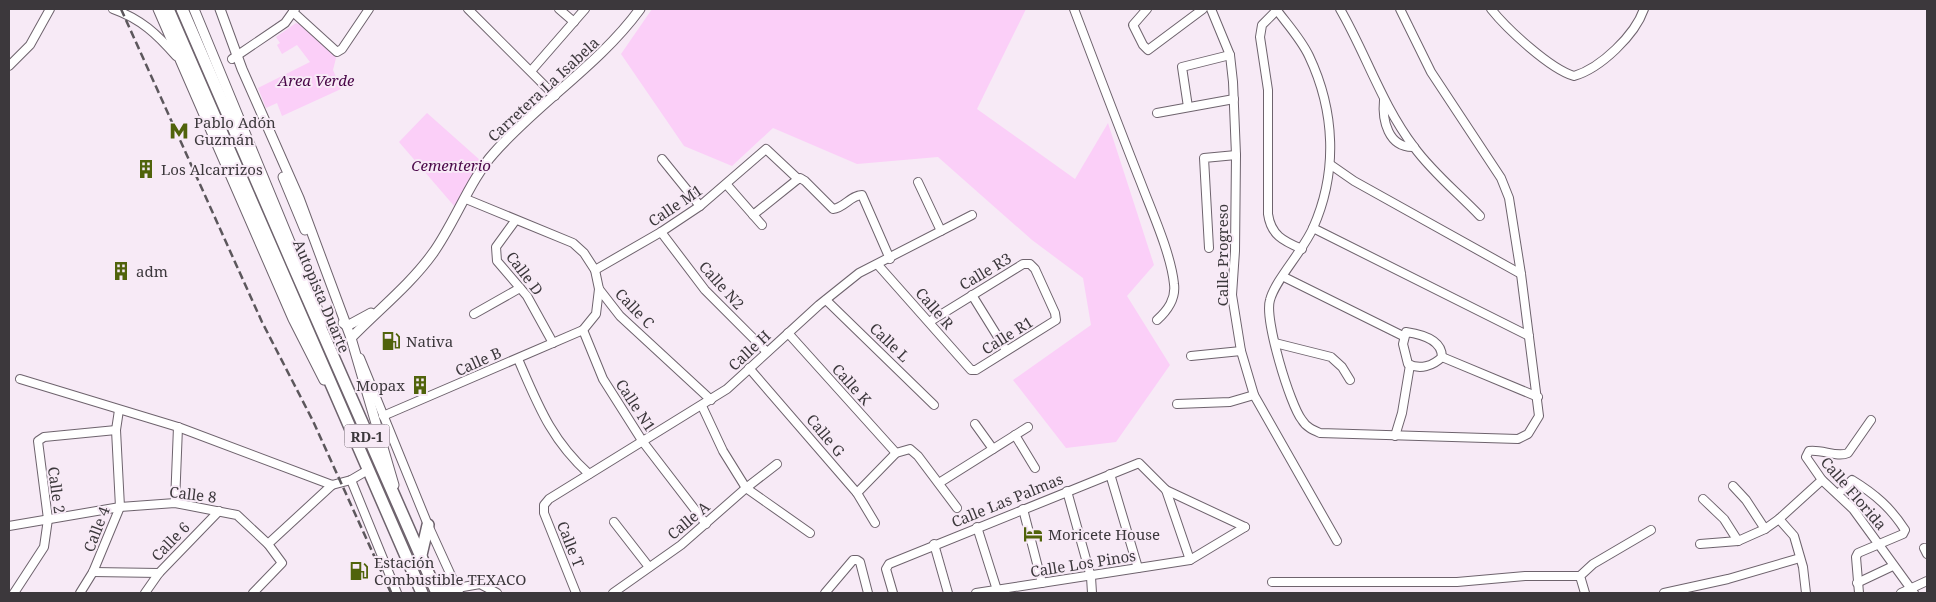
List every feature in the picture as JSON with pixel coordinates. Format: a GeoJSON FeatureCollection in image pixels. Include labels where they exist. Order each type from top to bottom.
{"type":"FeatureCollection","features":[{"type":"Feature","properties":{"kind":"highway","name":"Autopista Duarte"},"geometry":{"type":"LineString","coordinates":[[168,9],[358,446]]}},
{"type":"Feature","properties":{"kind":"highway","name":"Autopista Duarte"},"geometry":{"type":"LineString","coordinates":[[182,9],[360,421],[401,506],[436,589]]}},
{"type":"Feature","properties":{"kind":"highway","name":"RD-1"},"geometry":{"type":"LineString","coordinates":[[358,446],[422,593]]}},
{"type":"Feature","properties":{"kind":"highway"},"geometry":{"type":"LineString","coordinates":[[421,555],[428,525]]}},
{"type":"Feature","properties":{"kind":"highway"},"geometry":{"type":"LineString","coordinates":[[436,589],[457,591]]}},
{"type":"Feature","properties":{"kind":"main road"},"geometry":{"type":"LineString","coordinates":[[158,9],[293,320],[358,446]]}},
{"type":"Feature","properties":{"kind":"main road"},"geometry":{"type":"LineString","coordinates":[[194,9],[319,310],[360,421]]}},
{"type":"Feature","properties":{"kind":"main road"},"geometry":{"type":"LineString","coordinates":[[214,9],[343,324],[346,326]]}},
{"type":"Feature","properties":{"kind":"main road"},"geometry":{"type":"LineString","coordinates":[[220,9],[235,58],[299,198],[351,338],[401,506]]}},
{"type":"Feature","properties":{"kind":"main road","name":"Carretera La Isabela"},"geometry":{"type":"LineString","coordinates":[[351,338],[421,268],[433,253],[492,154],[609,47],[640,9]]}},
{"type":"Feature","properties":{"kind":"main road"},"geometry":{"type":"LineString","coordinates":[[340,309],[349,315],[378,310]]}},
{"type":"Feature","properties":{"kind":"main road"},"geometry":{"type":"LineString","coordinates":[[346,326],[378,310]]}},
{"type":"Feature","properties":{"kind":"street"},"geometry":{"type":"LineString","coordinates":[[9,66],[30,45],[50,9]]}},
{"type":"Feature","properties":{"kind":"street"},"geometry":{"type":"LineString","coordinates":[[113,9],[130,12],[157,34],[183,63]]}},
{"type":"Feature","properties":{"kind":"street"},"geometry":{"type":"LineString","coordinates":[[235,58],[285,23],[294,10],[337,52],[342,49],[369,9]]}},
{"type":"Feature","properties":{"kind":"street"},"geometry":{"type":"LineString","coordinates":[[468,9],[555,96]]}},
{"type":"Feature","properties":{"kind":"street"},"geometry":{"type":"LineString","coordinates":[[559,9],[574,22]]}},
{"type":"Feature","properties":{"kind":"street"},"geometry":{"type":"LineString","coordinates":[[530,71],[585,9]]}},
{"type":"Feature","properties":{"kind":"street"},"geometry":{"type":"LineString","coordinates":[[1074,9],[1151,208],[1169,262],[1175,285],[1174,298],[1167,311],[1157,320]]}},
{"type":"Feature","properties":{"kind":"street"},"geometry":{"type":"LineString","coordinates":[[1147,9],[1133,25],[1148,50],[1203,9]]}},
{"type":"Feature","properties":{"kind":"street","name":"Calle Progreso"},"geometry":{"type":"LineString","coordinates":[[1210,9],[1230,55],[1234,99],[1236,155],[1235,251],[1232,295],[1241,351],[1254,395],[1337,541]]}},
{"type":"Feature","properties":{"kind":"street"},"geometry":{"type":"LineString","coordinates":[[1340,9],[1361,44],[1384,100],[1414,147],[1480,216]]}},
{"type":"Feature","properties":{"kind":"street"},"geometry":{"type":"LineString","coordinates":[[1302,249],[1282,240],[1274,233],[1268,214],[1268,90],[1260,37],[1262,25],[1277,10],[1308,54],[1317,75],[1330,120],[1331,165],[1323,200],[1313,228],[1302,249],[1270,300],[1268,312],[1295,410],[1309,428],[1320,433],[1518,439],[1528,434],[1534,427],[1539,416],[1538,396],[1512,213],[1500,178],[1432,72],[1400,9]]}},
{"type":"Feature","properties":{"kind":"street"},"geometry":{"type":"LineString","coordinates":[[1491,9],[1518,39],[1562,70],[1574,76],[1588,70],[1621,45],[1634,30],[1644,9]]}},
{"type":"Feature","properties":{"kind":"street"},"geometry":{"type":"LineString","coordinates":[[1188,107],[1182,67],[1230,55]]}},
{"type":"Feature","properties":{"kind":"street"},"geometry":{"type":"LineString","coordinates":[[1157,112],[1234,99]]}},
{"type":"Feature","properties":{"kind":"street"},"geometry":{"type":"LineString","coordinates":[[1384,100],[1382,113],[1384,124],[1389,133],[1401,144],[1414,147]]}},
{"type":"Feature","properties":{"kind":"street","name":"Calle M1"},"geometry":{"type":"LineString","coordinates":[[595,270],[661,232],[700,206],[727,185],[762,151],[768,150],[798,179]]}},
{"type":"Feature","properties":{"kind":"street"},"geometry":{"type":"LineString","coordinates":[[1209,248],[1204,158],[1236,155]]}},
{"type":"Feature","properties":{"kind":"street"},"geometry":{"type":"LineString","coordinates":[[662,159],[700,206]]}},
{"type":"Feature","properties":{"kind":"street"},"geometry":{"type":"LineString","coordinates":[[1331,165],[1354,181],[1522,274]]}},
{"type":"Feature","properties":{"kind":"street"},"geometry":{"type":"LineString","coordinates":[[753,215],[800,178],[833,209],[840,208],[857,196],[862,195],[890,259]]}},
{"type":"Feature","properties":{"kind":"street"},"geometry":{"type":"LineString","coordinates":[[918,182],[941,232]]}},
{"type":"Feature","properties":{"kind":"street"},"geometry":{"type":"LineString","coordinates":[[727,185],[762,225]]}},
{"type":"Feature","properties":{"kind":"street","name":"Calle C"},"geometry":{"type":"LineString","coordinates":[[466,199],[515,221],[573,243],[584,253],[595,270],[598,289],[620,316],[710,400]]}},
{"type":"Feature","properties":{"kind":"street","name":"Calle H"},"geometry":{"type":"LineString","coordinates":[[544,505],[589,474],[727,390],[788,333],[860,273],[972,215]]}},
{"type":"Feature","properties":{"kind":"street","name":"Calle D"},"geometry":{"type":"LineString","coordinates":[[515,221],[496,247],[494,254],[496,261],[527,296],[553,343]]}},
{"type":"Feature","properties":{"kind":"street"},"geometry":{"type":"LineString","coordinates":[[1313,228],[1529,336]]}},
{"type":"Feature","properties":{"kind":"street","name":"Calle N2"},"geometry":{"type":"LineString","coordinates":[[661,232],[705,290],[767,352]]}},
{"type":"Feature","properties":{"kind":"street","name":"Calle R"},"geometry":{"type":"LineString","coordinates":[[878,264],[971,370]]}},
{"type":"Feature","properties":{"kind":"street","name":"Calle R3"},"geometry":{"type":"LineString","coordinates":[[929,322],[1023,264],[1030,264],[1055,313],[1056,320]]}},
{"type":"Feature","properties":{"kind":"street"},"geometry":{"type":"LineString","coordinates":[[1284,277],[1403,336]]}},
{"type":"Feature","properties":{"kind":"street"},"geometry":{"type":"LineString","coordinates":[[474,314],[520,288]]}},
{"type":"Feature","properties":{"kind":"street"},"geometry":{"type":"LineString","coordinates":[[583,330],[596,314],[598,289]]}},
{"type":"Feature","properties":{"kind":"street"},"geometry":{"type":"LineString","coordinates":[[972,295],[1006,350]]}},
{"type":"Feature","properties":{"kind":"street","name":"Calle L"},"geometry":{"type":"LineString","coordinates":[[826,300],[934,405]]}},
{"type":"Feature","properties":{"kind":"street","name":"Calle R1"},"geometry":{"type":"LineString","coordinates":[[971,370],[976,370],[1056,320]]}},
{"type":"Feature","properties":{"kind":"street","name":"Calle B"},"geometry":{"type":"LineString","coordinates":[[383,416],[583,330]]}},
{"type":"Feature","properties":{"kind":"street","name":"Calle N1"},"geometry":{"type":"LineString","coordinates":[[583,330],[603,379],[643,442],[706,524]]}},
{"type":"Feature","properties":{"kind":"street"},"geometry":{"type":"LineString","coordinates":[[1403,336],[1406,332],[1431,340],[1442,351],[1442,357],[1436,363],[1420,368],[1410,365]]}},
{"type":"Feature","properties":{"kind":"street","name":"Calle K"},"geometry":{"type":"LineString","coordinates":[[788,333],[896,452]]}},
{"type":"Feature","properties":{"kind":"street"},"geometry":{"type":"LineString","coordinates":[[1394,436],[1402,413],[1410,365],[1404,350],[1403,336]]}},
{"type":"Feature","properties":{"kind":"street"},"geometry":{"type":"LineString","coordinates":[[351,338],[457,591],[480,584],[497,593]]}},
{"type":"Feature","properties":{"kind":"street"},"geometry":{"type":"LineString","coordinates":[[1275,343],[1331,357],[1350,380]]}},
{"type":"Feature","properties":{"kind":"street"},"geometry":{"type":"LineString","coordinates":[[1191,356],[1241,351]]}},
{"type":"Feature","properties":{"kind":"street"},"geometry":{"type":"LineString","coordinates":[[1442,357],[1538,396]]}},
{"type":"Feature","properties":{"kind":"street"},"geometry":{"type":"LineString","coordinates":[[518,359],[553,434],[569,456],[589,474]]}},
{"type":"Feature","properties":{"kind":"street","name":"Calle G"},"geometry":{"type":"LineString","coordinates":[[749,368],[857,493],[875,523]]}},
{"type":"Feature","properties":{"kind":"street"},"geometry":{"type":"LineString","coordinates":[[20,379],[178,427],[332,485]]}},
{"type":"Feature","properties":{"kind":"street"},"geometry":{"type":"LineString","coordinates":[[1177,404],[1230,402],[1254,395]]}},
{"type":"Feature","properties":{"kind":"street"},"geometry":{"type":"LineString","coordinates":[[702,406],[723,451],[746,488],[810,533]]}},
{"type":"Feature","properties":{"kind":"street","name":"Calle 4"},"geometry":{"type":"LineString","coordinates":[[80,593],[94,572],[120,507],[116,430],[119,410]]}},
{"type":"Feature","properties":{"kind":"street","name":"Calle Florida"},"geometry":{"type":"LineString","coordinates":[[1871,420],[1848,453],[1842,456],[1827,451],[1809,451],[1806,457],[1822,480],[1853,509],[1913,591]]}},
{"type":"Feature","properties":{"kind":"street"},"geometry":{"type":"LineString","coordinates":[[975,424],[993,449]]}},
{"type":"Feature","properties":{"kind":"street"},"geometry":{"type":"LineString","coordinates":[[175,503],[178,427]]}},
{"type":"Feature","properties":{"kind":"street"},"geometry":{"type":"LineString","coordinates":[[939,483],[1028,427]]}},
{"type":"Feature","properties":{"kind":"street","name":"Calle 2"},"geometry":{"type":"LineString","coordinates":[[14,593],[44,546],[48,519],[38,441],[44,437],[116,430]]}},
{"type":"Feature","properties":{"kind":"street"},"geometry":{"type":"LineString","coordinates":[[1015,435],[1035,468]]}},
{"type":"Feature","properties":{"kind":"street"},"geometry":{"type":"LineString","coordinates":[[857,493],[896,452],[910,449],[918,456],[957,508]]}},
{"type":"Feature","properties":{"kind":"street","name":"Calle Las Palmas"},"geometry":{"type":"LineString","coordinates":[[893,593],[887,565],[934,544],[1139,463],[1166,490]]}},
{"type":"Feature","properties":{"kind":"street","name":"Calle A"},"geometry":{"type":"LineString","coordinates":[[613,593],[706,524],[746,488],[777,464]]}},
{"type":"Feature","properties":{"kind":"street"},"geometry":{"type":"LineString","coordinates":[[268,544],[332,485],[350,480],[368,470]]}},
{"type":"Feature","properties":{"kind":"street"},"geometry":{"type":"LineString","coordinates":[[1110,474],[1138,568]]}},
{"type":"Feature","properties":{"kind":"street"},"geometry":{"type":"LineString","coordinates":[[350,480],[397,593]]}},
{"type":"Feature","properties":{"kind":"street"},"geometry":{"type":"LineString","coordinates":[[1700,544],[1738,541],[1765,529],[1779,519],[1822,480]]}},
{"type":"Feature","properties":{"kind":"street"},"geometry":{"type":"LineString","coordinates":[[1838,494],[1848,481],[1852,480],[1882,500],[1894,512],[1905,530],[1904,534],[1858,553],[1856,557],[1859,593]]}},
{"type":"Feature","properties":{"kind":"street"},"geometry":{"type":"LineString","coordinates":[[1733,486],[1746,500],[1765,529]]}},
{"type":"Feature","properties":{"kind":"street"},"geometry":{"type":"LineString","coordinates":[[1166,490],[1190,560]]}},
{"type":"Feature","properties":{"kind":"street","name":"Calle Los Pinos"},"geometry":{"type":"LineString","coordinates":[[976,593],[1091,577],[1190,560],[1244,526],[1166,490]]}},
{"type":"Feature","properties":{"kind":"street"},"geometry":{"type":"LineString","coordinates":[[1067,491],[1091,577],[1092,593]]}},
{"type":"Feature","properties":{"kind":"street"},"geometry":{"type":"LineString","coordinates":[[1703,499],[1724,519],[1738,541]]}},
{"type":"Feature","properties":{"kind":"street","name":"Calle 8"},"geometry":{"type":"LineString","coordinates":[[9,526],[120,507],[175,503],[219,511],[237,516],[268,544],[282,563],[253,593]]}},
{"type":"Feature","properties":{"kind":"street","name":"Calle T"},"geometry":{"type":"LineString","coordinates":[[544,505],[544,513],[576,593]]}},
{"type":"Feature","properties":{"kind":"street"},"geometry":{"type":"LineString","coordinates":[[1023,508],[1042,583]]}},
{"type":"Feature","properties":{"kind":"street","name":"Calle 6"},"geometry":{"type":"LineString","coordinates":[[145,593],[158,573],[219,511]]}},
{"type":"Feature","properties":{"kind":"street"},"geometry":{"type":"LineString","coordinates":[[1779,519],[1794,536],[1800,558],[1804,593]]}},
{"type":"Feature","properties":{"kind":"street"},"geometry":{"type":"LineString","coordinates":[[614,522],[648,567]]}},
{"type":"Feature","properties":{"kind":"street"},"geometry":{"type":"LineString","coordinates":[[977,527],[997,590]]}},
{"type":"Feature","properties":{"kind":"street"},"geometry":{"type":"LineString","coordinates":[[1272,582],[1457,582],[1525,576],[1580,576],[1593,564],[1651,530]]}},
{"type":"Feature","properties":{"kind":"street"},"geometry":{"type":"LineString","coordinates":[[934,544],[948,593]]}},
{"type":"Feature","properties":{"kind":"street"},"geometry":{"type":"LineString","coordinates":[[1664,593],[1728,579],[1800,558]]}},
{"type":"Feature","properties":{"kind":"street"},"geometry":{"type":"LineString","coordinates":[[825,593],[853,560],[860,562],[868,593]]}},
{"type":"Feature","properties":{"kind":"street"},"geometry":{"type":"LineString","coordinates":[[1857,582],[1893,566]]}},
{"type":"Feature","properties":{"kind":"street"},"geometry":{"type":"LineString","coordinates":[[94,572],[158,573]]}},
{"type":"Feature","properties":{"kind":"street"},"geometry":{"type":"LineString","coordinates":[[1580,576],[1585,593]]}},
{"type":"Feature","properties":{"kind":"street"},"geometry":{"type":"LineString","coordinates":[[1901,593],[1913,591],[1927,581]]}},
{"type":"Feature","properties":{"kind":"green space"},"geometry":{"type":"Polygon","coordinates":[[[652,9],[1026,9],[977,109],[1075,179],[1108,123],[1154,265],[1127,296],[1170,365],[1116,442],[1066,448],[1013,380],[1091,325],[1083,278],[1032,240],[938,157],[857,164],[773,128],[732,166],[684,146],[621,54],[652,9]]]}},
{"type":"Feature","properties":{"kind":"green space","name":"Area Verde"},"geometry":{"type":"Polygon","coordinates":[[[296,23],[308,28],[336,58],[333,70],[341,89],[282,116],[277,103],[266,108],[258,88],[310,62],[297,45],[282,54],[277,45],[280,43],[276,37],[296,23]]]}},
{"type":"Feature","properties":{"kind":"green space","name":"Cementerio"},"geometry":{"type":"Polygon","coordinates":[[[427,113],[481,161],[455,207],[399,142],[427,113]]]}},
{"type":"Feature","properties":{"kind":"railway"},"geometry":{"type":"LineString","coordinates":[[121,9],[262,322],[313,421],[391,593]]}},
{"type":"Feature","properties":{"kind":"place","name":"Pablo Adón Guzmán"},"geometry":{"type":"Point","coordinates":[179,131]}},
{"type":"Feature","properties":{"kind":"place","name":"Los Alcarrizos"},"geometry":{"type":"Point","coordinates":[146,169]}},
{"type":"Feature","properties":{"kind":"place","name":"adm"},"geometry":{"type":"Point","coordinates":[121,271]}},
{"type":"Feature","properties":{"kind":"place","name":"Nativa"},"geometry":{"type":"Point","coordinates":[391,341]}},
{"type":"Feature","properties":{"kind":"place","name":"Mopax"},"geometry":{"type":"Point","coordinates":[420,385]}},
{"type":"Feature","properties":{"kind":"place","name":"Moricete House"},"geometry":{"type":"Point","coordinates":[1033,534]}},
{"type":"Feature","properties":{"kind":"place","name":"Estación Combustible TEXACO"},"geometry":{"type":"Point","coordinates":[359,571]}}]}
